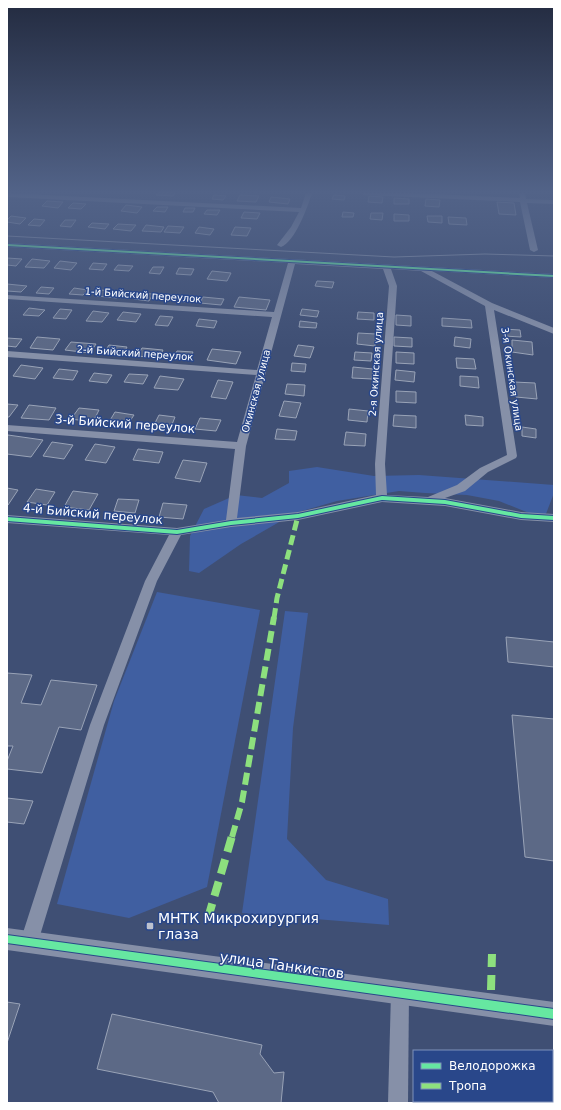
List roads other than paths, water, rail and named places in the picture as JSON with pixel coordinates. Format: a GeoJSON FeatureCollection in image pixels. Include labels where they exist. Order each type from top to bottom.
{"type":"FeatureCollection","features":[{"type":"Feature","properties":{"kind":"street"},"geometry":{"type":"LineString","coordinates":[[7,245],[554,276]]}},
{"type":"Feature","properties":{"kind":"street"},"geometry":{"type":"LineString","coordinates":[[533,245],[534,250]]}},
{"type":"Feature","properties":{"kind":"street","name":"Окинская улица"},"geometry":{"type":"LineString","coordinates":[[231,523],[241,446],[292,261]]}},
{"type":"Feature","properties":{"kind":"street","name":"2-я Окинская улица"},"geometry":{"type":"LineString","coordinates":[[382,498],[380,464],[393,286],[386,267]]}},
{"type":"Feature","properties":{"kind":"street"},"geometry":{"type":"LineString","coordinates":[[420,269],[489,305],[554,331]]}},
{"type":"Feature","properties":{"kind":"street","name":"1-й Бийский переулок"},"geometry":{"type":"LineString","coordinates":[[7,297],[276,315]]}},
{"type":"Feature","properties":{"kind":"street","name":"3-я Окинская улица"},"geometry":{"type":"LineString","coordinates":[[427,500],[462,488],[484,470],[512,456],[489,305]]}},
{"type":"Feature","properties":{"kind":"street","name":"2-й Бийский переулок"},"geometry":{"type":"LineString","coordinates":[[7,354],[260,373]]}},
{"type":"Feature","properties":{"kind":"street","name":"3-й Бийский переулок"},"geometry":{"type":"LineString","coordinates":[[7,428],[241,446]]}},
{"type":"Feature","properties":{"kind":"street","name":"4-й Бийский переулок"},"geometry":{"type":"LineString","coordinates":[[7,519],[177,532],[231,523],[298,516],[382,498],[445,502],[521,516],[554,518]]}},
{"type":"Feature","properties":{"kind":"street"},"geometry":{"type":"LineString","coordinates":[[29,942],[97,725],[151,581],[177,532]]}},
{"type":"Feature","properties":{"kind":"street","name":"улица Танкистов"},"geometry":{"type":"LineString","coordinates":[[7,939],[554,1014]]}},
{"type":"Feature","properties":{"kind":"street"},"geometry":{"type":"LineString","coordinates":[[398,1103],[400,993]]}},
{"type":"Feature","properties":{"kind":"tram line"},"geometry":{"type":"LineString","coordinates":[[169,245],[394,257],[485,254],[554,256]]}},
{"type":"Feature","properties":{"kind":"place","name":"МНТК Микрохирургия глаза"},"geometry":{"type":"Point","coordinates":[150,926]}}]}
